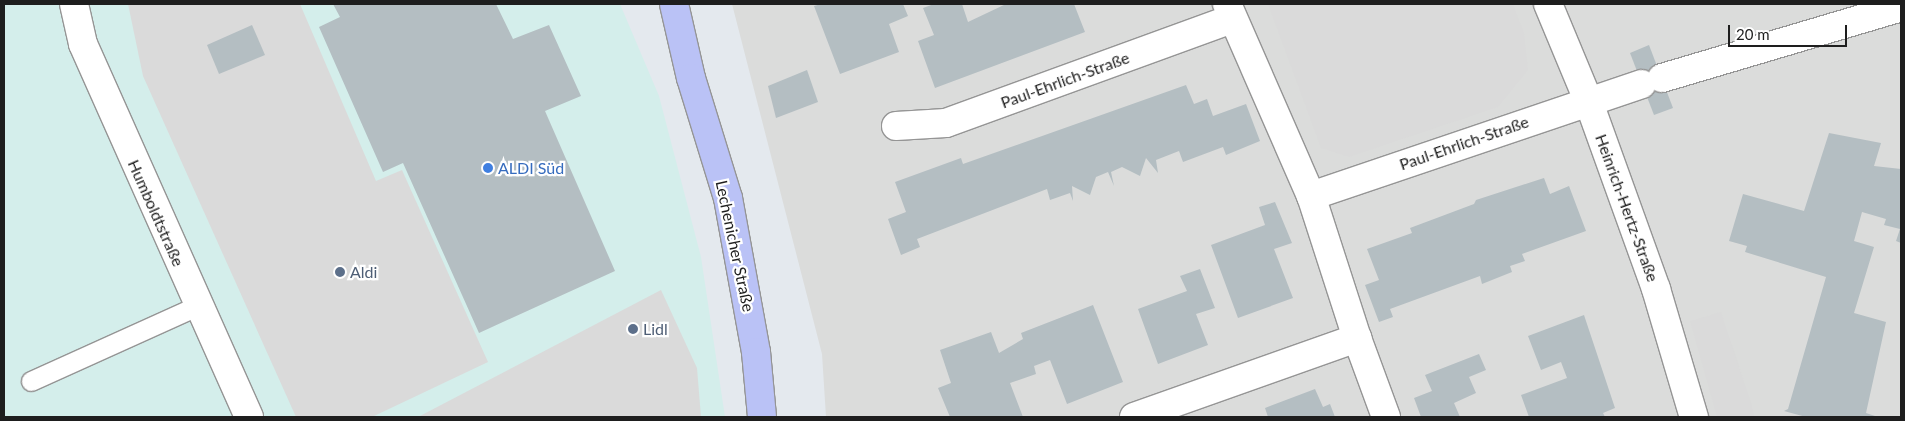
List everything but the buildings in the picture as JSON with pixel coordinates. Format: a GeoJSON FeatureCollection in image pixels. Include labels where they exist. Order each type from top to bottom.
{"type":"FeatureCollection","features":[{"type":"Feature","properties":{"kind":"street","name":"Humboldtstraße"},"geometry":{"type":"LineString","coordinates":[[74,4],[83,44],[197,306],[249,417]]}},
{"type":"Feature","properties":{"kind":"street","name":"Lechenicher Straße"},"geometry":{"type":"LineString","coordinates":[[653,4],[691,78]]}},
{"type":"Feature","properties":{"kind":"street","name":"Lechenicher Straße"},"geometry":{"type":"LineString","coordinates":[[674,4],[691,78],[728,198],[756,352],[762,417]]}},
{"type":"Feature","properties":{"kind":"street","name":"Heinrich-Hertz-Straße"},"geometry":{"type":"LineString","coordinates":[[1548,4],[1588,100],[1656,289],[1694,417]]}},
{"type":"Feature","properties":{"kind":"street","name":"Paul-Ehrlich-Straße"},"geometry":{"type":"LineString","coordinates":[[1311,196],[1588,100],[1901,7]]}},
{"type":"Feature","properties":{"kind":"street","name":"Paul-Ehrlich-Straße"},"geometry":{"type":"LineString","coordinates":[[896,126],[946,123],[1229,11],[1311,196],[1357,338],[1386,417]]}},
{"type":"Feature","properties":{"kind":"street"},"geometry":{"type":"LineString","coordinates":[[1134,417],[1357,338]]}},
{"type":"Feature","properties":{"kind":"lane"},"geometry":{"type":"LineString","coordinates":[[31,381],[197,306]]}},
{"type":"Feature","properties":{"kind":"shaded area"},"geometry":{"type":"Polygon","coordinates":[[[4,4],[620,4],[659,96],[701,257],[725,417],[4,417],[4,4]]]}},
{"type":"Feature","properties":{"kind":"shaded area","name":"Aldi"},"geometry":{"type":"Polygon","coordinates":[[[128,4],[300,4],[376,181],[402,170],[488,362],[372,417],[296,417],[143,76],[128,4]]]}},
{"type":"Feature","properties":{"kind":"shaded area"},"geometry":{"type":"Polygon","coordinates":[[[732,4],[1901,4],[1901,417],[826,417],[822,354],[732,4]]]}},
{"type":"Feature","properties":{"kind":"shaded area"},"geometry":{"type":"Polygon","coordinates":[[[1268,4],[1513,4],[1524,33],[1528,70],[1498,107],[1349,157],[1321,148],[1268,4]]]}},
{"type":"Feature","properties":{"kind":"shaded area","name":"Lidl"},"geometry":{"type":"Polygon","coordinates":[[[661,290],[697,368],[701,417],[418,417],[661,290]]]}},
{"type":"Feature","properties":{"kind":"shaded area"},"geometry":{"type":"Polygon","coordinates":[[[1721,312],[1754,417],[1717,417],[1690,321],[1721,312]]]}},
{"type":"Feature","properties":{"kind":"place","name":"ALDI Süd"},"geometry":{"type":"Point","coordinates":[488,168]}},
{"type":"Feature","properties":{"kind":"place","name":"Aldi"},"geometry":{"type":"Point","coordinates":[340,272]}},
{"type":"Feature","properties":{"kind":"place","name":"Lidl"},"geometry":{"type":"Point","coordinates":[633,329]}}]}
